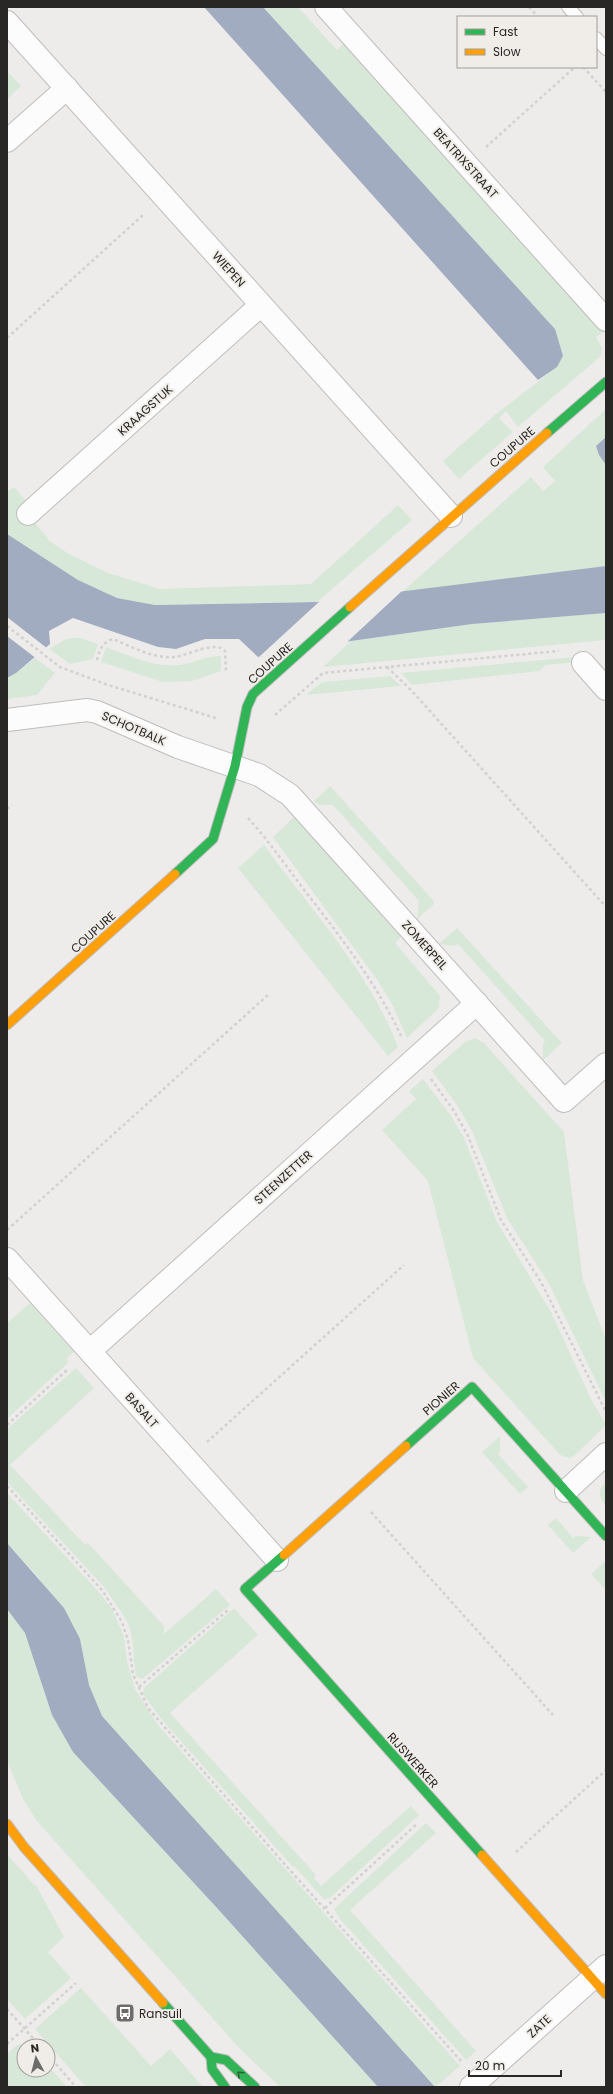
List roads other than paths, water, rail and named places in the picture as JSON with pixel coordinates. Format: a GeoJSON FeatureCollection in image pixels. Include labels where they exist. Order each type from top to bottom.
{"type":"FeatureCollection","features":[{"type":"Feature","properties":{"kind":"street","name":"BEATRIXSTRAAT"},"geometry":{"type":"LineString","coordinates":[[326,7],[606,320]]}},
{"type":"Feature","properties":{"kind":"street","name":"WIEPEN"},"geometry":{"type":"LineString","coordinates":[[7,22],[451,516]]}},
{"type":"Feature","properties":{"kind":"street"},"geometry":{"type":"LineString","coordinates":[[7,142],[67,88]]}},
{"type":"Feature","properties":{"kind":"street","name":"KRAAGSTUK"},"geometry":{"type":"LineString","coordinates":[[28,514],[262,305]]}},
{"type":"Feature","properties":{"kind":"street","name":"COUPURE"},"geometry":{"type":"LineString","coordinates":[[7,1025],[207,846],[218,828],[235,766],[250,699],[299,652],[451,516],[606,382]]}},
{"type":"Feature","properties":{"kind":"street"},"geometry":{"type":"LineString","coordinates":[[575,656],[606,689]]}},
{"type":"Feature","properties":{"kind":"street","name":"SCHOTBALK"},"geometry":{"type":"LineString","coordinates":[[7,720],[92,711],[185,749],[235,766]]}},
{"type":"Feature","properties":{"kind":"street","name":"ZOMERPEIL"},"geometry":{"type":"LineString","coordinates":[[235,766],[266,778],[290,795],[564,1101],[606,1064]]}},
{"type":"Feature","properties":{"kind":"street","name":"STEENZETTER"},"geometry":{"type":"LineString","coordinates":[[90,1351],[477,1003]]}},
{"type":"Feature","properties":{"kind":"street","name":"BASALT"},"geometry":{"type":"LineString","coordinates":[[7,1259],[277,1560]]}},
{"type":"Feature","properties":{"kind":"street","name":"PIONIER"},"geometry":{"type":"LineString","coordinates":[[277,1560],[472,1387],[606,1536]]}},
{"type":"Feature","properties":{"kind":"street"},"geometry":{"type":"LineString","coordinates":[[566,1492],[606,1454]]}},
{"type":"Feature","properties":{"kind":"street","name":"RIJSWERKER"},"geometry":{"type":"LineString","coordinates":[[277,1560],[245,1589],[496,1870],[602,1979]]}},
{"type":"Feature","properties":{"kind":"street"},"geometry":{"type":"LineString","coordinates":[[7,1824],[24,1847],[211,2057],[212,2069],[225,2087]]}},
{"type":"Feature","properties":{"kind":"street","name":"ZATE"},"geometry":{"type":"LineString","coordinates":[[472,2087],[602,1979]]}},
{"type":"Feature","properties":{"kind":"street"},"geometry":{"type":"LineString","coordinates":[[211,2057],[226,2060],[255,2087]]}},
{"type":"Feature","properties":{"kind":"lane"},"geometry":{"type":"LineString","coordinates":[[568,7],[576,16]]}},
{"type":"Feature","properties":{"kind":"lane"},"geometry":{"type":"LineString","coordinates":[[600,37],[606,49]]}},
{"type":"Feature","properties":{"kind":"water"},"geometry":{"type":"Polygon","coordinates":[[[204,7],[263,7],[555,329],[563,356],[557,367],[538,380],[204,7]]]}},
{"type":"Feature","properties":{"kind":"water"},"geometry":{"type":"Polygon","coordinates":[[[606,437],[606,465],[599,455],[596,446],[606,437]]]}},
{"type":"Feature","properties":{"kind":"water"},"geometry":{"type":"Polygon","coordinates":[[[7,534],[78,580],[117,598],[155,605],[317,602],[606,566],[606,613],[472,624],[351,641],[258,657],[239,639],[205,639],[176,649],[158,647],[73,618],[49,631],[50,644],[16,673],[7,678],[7,534]]]}},
{"type":"Feature","properties":{"kind":"water"},"geometry":{"type":"Polygon","coordinates":[[[7,1543],[64,1608],[80,1639],[89,1685],[102,1716],[435,2087],[378,2087],[217,1908],[73,1752],[52,1715],[25,1633],[7,1609],[7,1543]]]}},
{"type":"Feature","properties":{"kind":"place","name":"Ransuil"},"geometry":{"type":"Point","coordinates":[125,2013]}}]}
